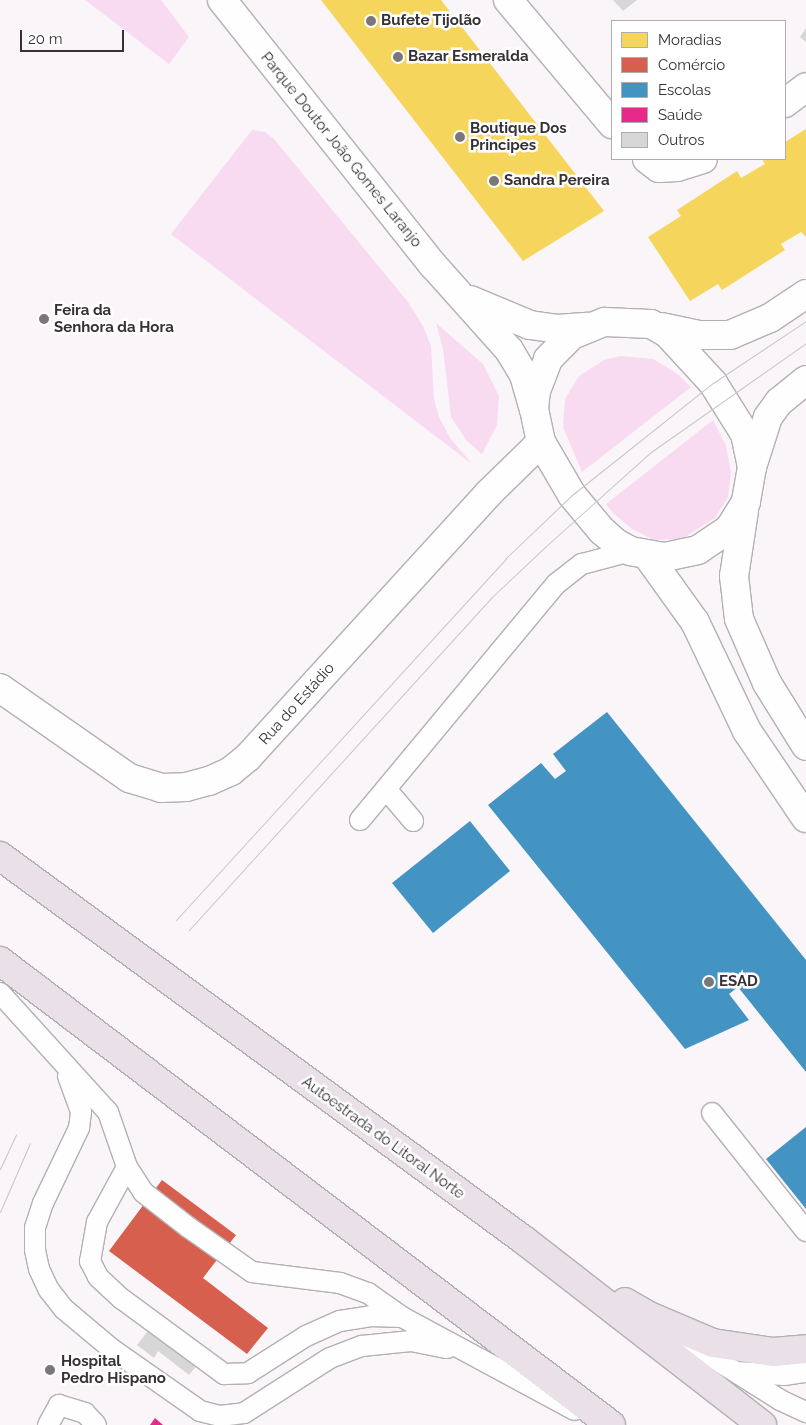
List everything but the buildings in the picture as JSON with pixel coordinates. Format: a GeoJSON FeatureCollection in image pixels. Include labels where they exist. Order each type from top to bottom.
{"type":"FeatureCollection","features":[{"type":"Feature","properties":{"kind":"highway","name":"Autoestrada do Litoral Norte"},"geometry":{"type":"LineString","coordinates":[[0,856],[525,1241],[762,1425]]}},
{"type":"Feature","properties":{"kind":"highway"},"geometry":{"type":"LineString","coordinates":[[0,961],[611,1425]]}},
{"type":"Feature","properties":{"kind":"highway"},"geometry":{"type":"LineString","coordinates":[[525,1241],[649,1316],[714,1343],[736,1348],[773,1352],[806,1349]]}},
{"type":"Feature","properties":{"kind":"street","name":"Parque Doutor João Gomes Laranjo"},"geometry":{"type":"LineString","coordinates":[[222,0],[433,265],[509,350],[524,375],[541,442],[559,476],[596,524],[616,543],[639,553]]}},
{"type":"Feature","properties":{"kind":"street"},"geometry":{"type":"LineString","coordinates":[[508,0],[611,123]]}},
{"type":"Feature","properties":{"kind":"street"},"geometry":{"type":"LineString","coordinates":[[786,102],[806,87]]}},
{"type":"Feature","properties":{"kind":"street"},"geometry":{"type":"LineString","coordinates":[[648,160],[659,168],[677,167],[700,160]]}},
{"type":"Feature","properties":{"kind":"street","name":"Parque Doutor João Gomes Laranjo"},"geometry":{"type":"LineString","coordinates":[[464,298],[530,325],[557,329],[588,327],[622,321],[651,324],[700,335],[730,334],[770,318],[806,294]]}},
{"type":"Feature","properties":{"kind":"street"},"geometry":{"type":"LineString","coordinates":[[651,324],[682,345],[724,398],[745,434],[752,468]]}},
{"type":"Feature","properties":{"kind":"street"},"geometry":{"type":"LineString","coordinates":[[534,409],[536,391],[548,359],[559,346],[588,327]]}},
{"type":"Feature","properties":{"kind":"street"},"geometry":{"type":"LineString","coordinates":[[806,380],[779,402],[768,417],[752,468],[734,576],[739,619],[767,683],[806,746]]}},
{"type":"Feature","properties":{"kind":"street","name":"Rua do Estádio"},"geometry":{"type":"LineString","coordinates":[[0,688],[128,778],[161,788],[209,781],[231,771],[248,757],[489,494],[541,442]]}},
{"type":"Feature","properties":{"kind":"street"},"geometry":{"type":"LineString","coordinates":[[639,553],[664,557],[698,550],[729,528],[746,502]]}},
{"type":"Feature","properties":{"kind":"street"},"geometry":{"type":"LineString","coordinates":[[639,553],[695,622],[747,731],[806,818]]}},
{"type":"Feature","properties":{"kind":"lane"},"geometry":{"type":"LineString","coordinates":[[360,820],[556,584],[582,564],[639,553]]}},
{"type":"Feature","properties":{"kind":"lane"},"geometry":{"type":"LineString","coordinates":[[386,789],[413,822]]}},
{"type":"Feature","properties":{"kind":"lane"},"geometry":{"type":"LineString","coordinates":[[0,994],[64,1067],[108,1112],[127,1167],[143,1192],[252,1272],[340,1283],[368,1293],[402,1317],[600,1425]]}},
{"type":"Feature","properties":{"kind":"lane"},"geometry":{"type":"LineString","coordinates":[[64,1067],[81,1112],[79,1128],[43,1203],[35,1228],[35,1250],[39,1269],[49,1290],[64,1309],[113,1350],[200,1410],[220,1416],[244,1413],[330,1358],[362,1346],[411,1341],[470,1354]]}},
{"type":"Feature","properties":{"kind":"lane"},"geometry":{"type":"LineString","coordinates":[[712,1113],[806,1231]]}},
{"type":"Feature","properties":{"kind":"lane"},"geometry":{"type":"LineString","coordinates":[[127,1167],[97,1222],[91,1244],[90,1261],[98,1277],[122,1298],[224,1374],[248,1373],[306,1336],[340,1321],[370,1316],[402,1317]]}},
{"type":"Feature","properties":{"kind":"lane"},"geometry":{"type":"LineString","coordinates":[[649,1316],[732,1371],[806,1412]]}},
{"type":"Feature","properties":{"kind":"lane"},"geometry":{"type":"LineString","coordinates":[[732,1371],[784,1375],[806,1372]]}},
{"type":"Feature","properties":{"kind":"lane"},"geometry":{"type":"LineString","coordinates":[[48,1425],[59,1405],[85,1413],[96,1425]]}},
{"type":"Feature","properties":{"kind":"shaded area"},"geometry":{"type":"Polygon","coordinates":[[[85,0],[161,0],[189,37],[169,64],[85,0]]]}},
{"type":"Feature","properties":{"kind":"shaded area"},"geometry":{"type":"Polygon","coordinates":[[[252,130],[265,132],[274,139],[408,302],[423,326],[431,346],[434,399],[439,417],[450,438],[472,464],[171,234],[252,130]]]}},
{"type":"Feature","properties":{"kind":"shaded area"},"geometry":{"type":"Polygon","coordinates":[[[436,323],[483,364],[499,396],[497,425],[482,454],[466,440],[451,417],[443,349],[436,323]]]}},
{"type":"Feature","properties":{"kind":"shaded area"},"geometry":{"type":"Polygon","coordinates":[[[621,356],[653,359],[679,375],[691,387],[582,472],[563,427],[565,399],[579,376],[604,360],[621,356]]]}},
{"type":"Feature","properties":{"kind":"shaded area"},"geometry":{"type":"Polygon","coordinates":[[[713,420],[726,446],[731,472],[728,497],[715,518],[682,539],[654,540],[632,529],[613,513],[606,504],[713,420]]]}},
{"type":"Feature","properties":{"kind":"tram line"},"geometry":{"type":"LineString","coordinates":[[176,920],[506,558],[572,495],[713,383],[806,321]]}},
{"type":"Feature","properties":{"kind":"tram line"},"geometry":{"type":"LineString","coordinates":[[189,930],[492,597],[651,452],[806,343]]}},
{"type":"Feature","properties":{"kind":"tram line"},"geometry":{"type":"LineString","coordinates":[[0,1169],[16,1135]]}},
{"type":"Feature","properties":{"kind":"tram line"},"geometry":{"type":"LineString","coordinates":[[0,1212],[30,1143]]}},
{"type":"Feature","properties":{"kind":"place","name":"Bufete Tijolão"},"geometry":{"type":"Point","coordinates":[371,21]}},
{"type":"Feature","properties":{"kind":"place","name":"Bazar Esmeralda"},"geometry":{"type":"Point","coordinates":[398,57]}},
{"type":"Feature","properties":{"kind":"place","name":"Boutique Dos Principes"},"geometry":{"type":"Point","coordinates":[460,137]}},
{"type":"Feature","properties":{"kind":"place","name":"Sandra Pereira"},"geometry":{"type":"Point","coordinates":[494,181]}},
{"type":"Feature","properties":{"kind":"place","name":"Feira da Senhora da Hora"},"geometry":{"type":"Point","coordinates":[44,319]}},
{"type":"Feature","properties":{"kind":"place","name":"ESAD"},"geometry":{"type":"Point","coordinates":[709,982]}},
{"type":"Feature","properties":{"kind":"place","name":"Hospital Pedro Hispano"},"geometry":{"type":"Point","coordinates":[50,1370]}}]}
